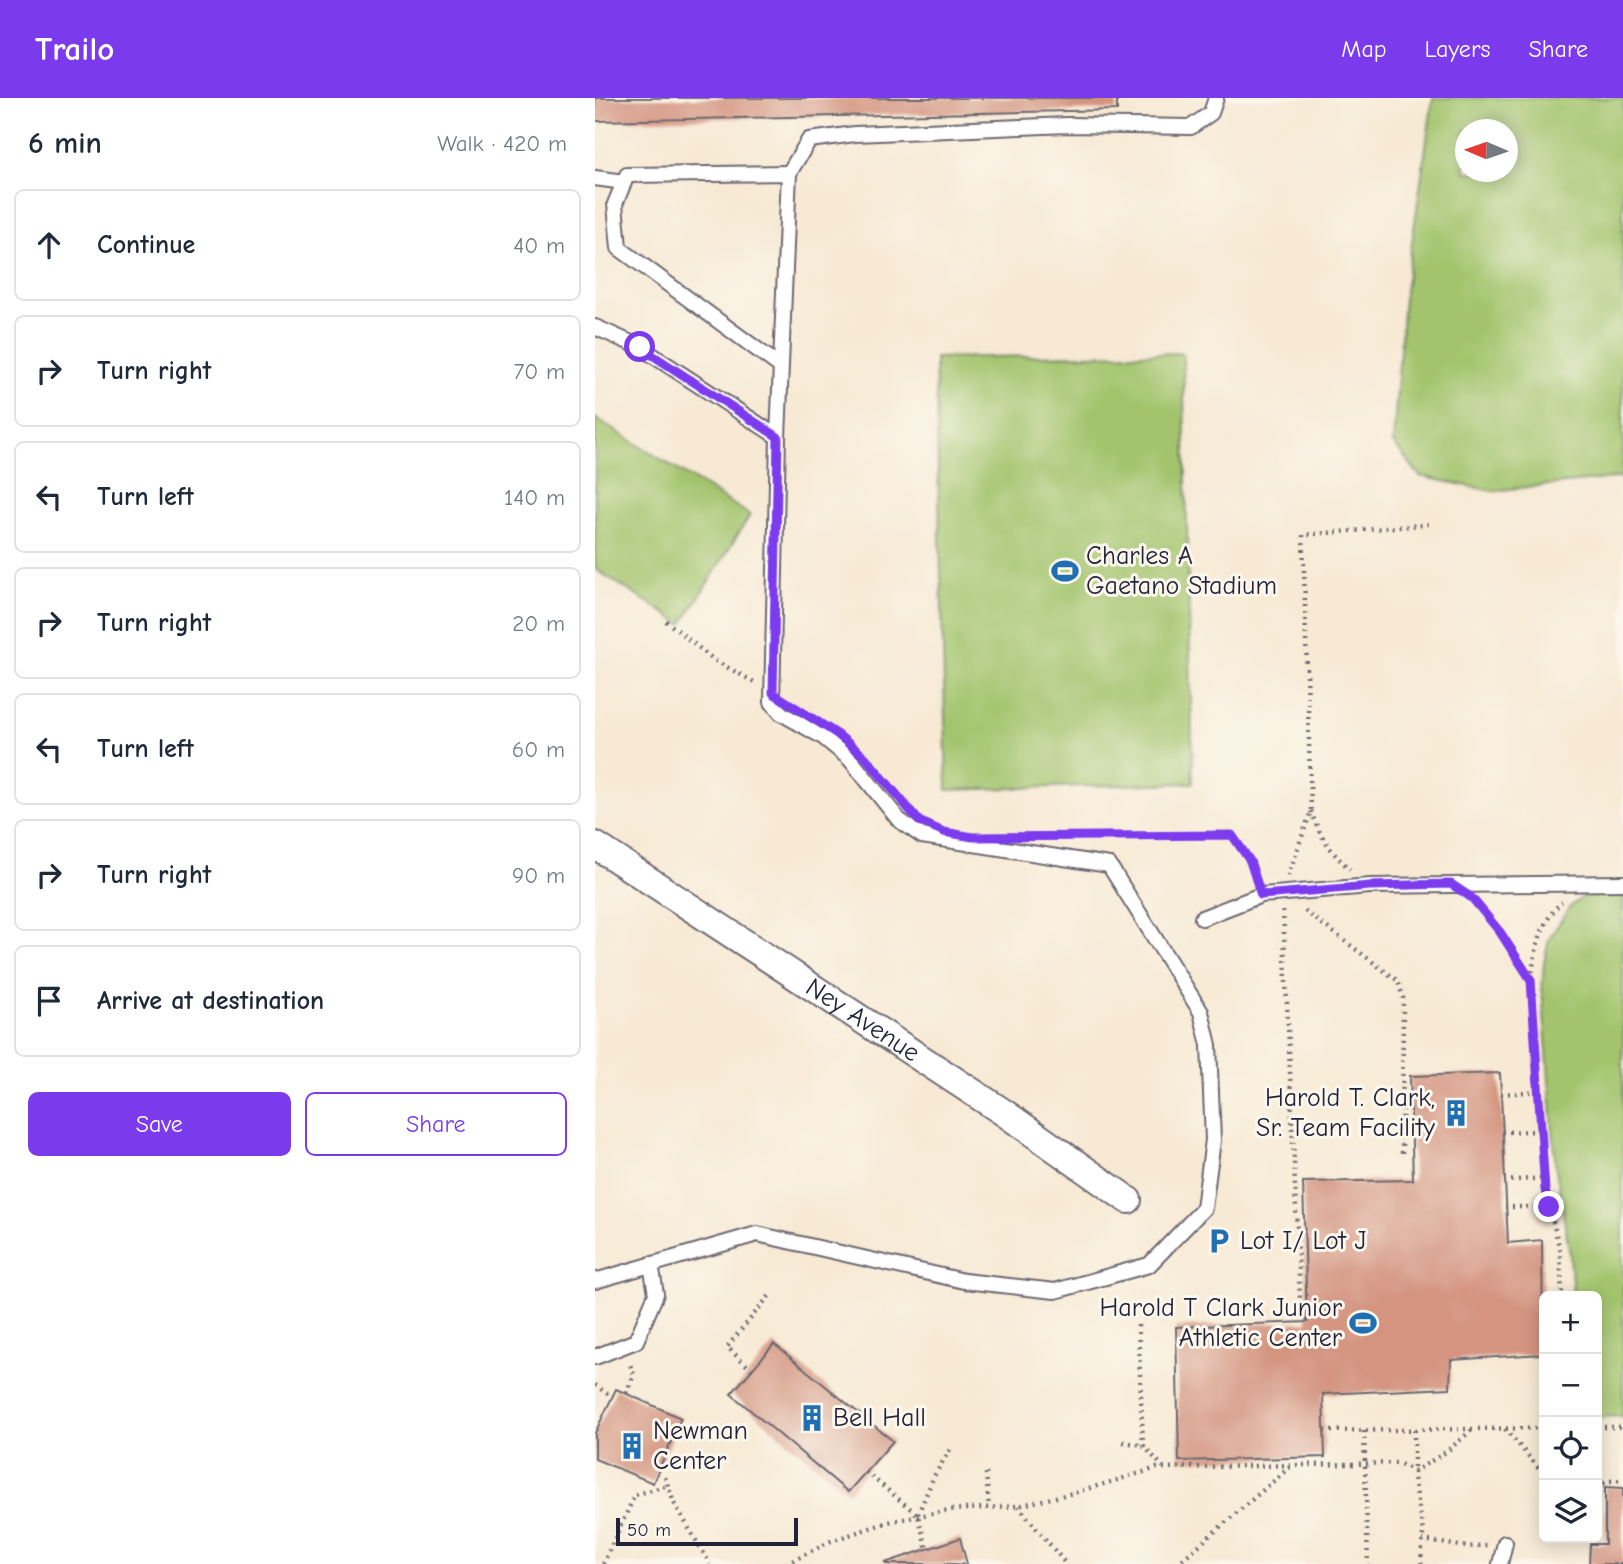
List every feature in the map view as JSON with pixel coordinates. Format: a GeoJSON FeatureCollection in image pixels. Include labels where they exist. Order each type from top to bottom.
{"type":"FeatureCollection","features":[{"type":"Feature","properties":{"kind":"street","name":"Ney Avenue"},"geometry":{"type":"LineString","coordinates":[[595,845],[1003,1112],[1128,1200]]}},
{"type":"Feature","properties":{"kind":"lane"},"geometry":{"type":"LineString","coordinates":[[595,1281],[757,1234],[964,1281],[1055,1291],[1149,1265],[1204,1208],[1213,1140],[1209,1045],[1201,1012],[1109,866],[922,836],[899,820],[850,759],[823,737],[781,713],[772,702],[778,437],[789,173],[809,140],[855,134],[1068,125],[1191,127],[1211,113],[1216,98]]}},
{"type":"Feature","properties":{"kind":"lane"},"geometry":{"type":"LineString","coordinates":[[781,367],[619,248],[615,204],[627,175],[789,173]]}},
{"type":"Feature","properties":{"kind":"lane"},"geometry":{"type":"LineString","coordinates":[[595,178],[624,182]]}},
{"type":"Feature","properties":{"kind":"lane"},"geometry":{"type":"LineString","coordinates":[[595,327],[640,347],[778,437]]}},
{"type":"Feature","properties":{"kind":"lane"},"geometry":{"type":"LineString","coordinates":[[1202,918],[1261,895],[1282,893],[1370,886],[1623,883]]}},
{"type":"Feature","properties":{"kind":"lane"},"geometry":{"type":"LineString","coordinates":[[595,1357],[636,1341],[656,1294],[651,1264]]}},
{"type":"Feature","properties":{"kind":"lane"},"geometry":{"type":"LineString","coordinates":[[1500,1564],[1505,1542]]}},
{"type":"Feature","properties":{"kind":"path"},"geometry":{"type":"LineString","coordinates":[[1370,886],[1336,858],[1318,831],[1311,811],[1303,535],[1433,524]]}},
{"type":"Feature","properties":{"kind":"path"},"geometry":{"type":"LineString","coordinates":[[666,621],[714,660],[773,693]]}},
{"type":"Feature","properties":{"kind":"path"},"geometry":{"type":"LineString","coordinates":[[1300,1299],[1282,893],[1311,811]]}},
{"type":"Feature","properties":{"kind":"path"},"geometry":{"type":"LineString","coordinates":[[1053,837],[1232,835],[1250,861],[1261,895]]}},
{"type":"Feature","properties":{"kind":"path"},"geometry":{"type":"LineString","coordinates":[[1562,1291],[1560,1250],[1545,1178],[1531,980],[1537,942],[1555,908],[1582,883]]}},
{"type":"Feature","properties":{"kind":"path"},"geometry":{"type":"LineString","coordinates":[[1451,884],[1472,898],[1500,932],[1531,980]]}},
{"type":"Feature","properties":{"kind":"path"},"geometry":{"type":"LineString","coordinates":[[1282,893],[1398,981],[1403,998],[1402,1157]]}},
{"type":"Feature","properties":{"kind":"path"},"geometry":{"type":"LineString","coordinates":[[1501,1094],[1539,1091]]}},
{"type":"Feature","properties":{"kind":"path"},"geometry":{"type":"LineString","coordinates":[[1502,1132],[1542,1131]]}},
{"type":"Feature","properties":{"kind":"path"},"geometry":{"type":"LineString","coordinates":[[1504,1181],[1545,1178]]}},
{"type":"Feature","properties":{"kind":"path"},"geometry":{"type":"LineString","coordinates":[[1506,1207],[1549,1207]]}},
{"type":"Feature","properties":{"kind":"path"},"geometry":{"type":"LineString","coordinates":[[752,1370],[727,1347],[770,1295]]}},
{"type":"Feature","properties":{"kind":"path"},"geometry":{"type":"LineString","coordinates":[[1138,1325],[1143,1445]]}},
{"type":"Feature","properties":{"kind":"path"},"geometry":{"type":"LineString","coordinates":[[623,1346],[634,1375],[627,1393]]}},
{"type":"Feature","properties":{"kind":"path"},"geometry":{"type":"LineString","coordinates":[[595,1385],[612,1397]]}},
{"type":"Feature","properties":{"kind":"path"},"geometry":{"type":"LineString","coordinates":[[1602,1427],[1623,1427]]}},
{"type":"Feature","properties":{"kind":"path"},"geometry":{"type":"LineString","coordinates":[[1324,1431],[1539,1428]]}},
{"type":"Feature","properties":{"kind":"path"},"geometry":{"type":"LineString","coordinates":[[1415,1471],[1446,1452],[1472,1429]]}},
{"type":"Feature","properties":{"kind":"path"},"geometry":{"type":"LineString","coordinates":[[1505,1429],[1539,1468]]}},
{"type":"Feature","properties":{"kind":"path"},"geometry":{"type":"LineString","coordinates":[[1414,1430],[1422,1540],[1421,1564]]}},
{"type":"Feature","properties":{"kind":"path"},"geometry":{"type":"LineString","coordinates":[[1364,1431],[1368,1564]]}},
{"type":"Feature","properties":{"kind":"path"},"geometry":{"type":"LineString","coordinates":[[1123,1442],[1143,1445],[1164,1468]]}},
{"type":"Feature","properties":{"kind":"path"},"geometry":{"type":"LineString","coordinates":[[927,1550],[918,1515],[933,1476],[951,1448]]}},
{"type":"Feature","properties":{"kind":"path"},"geometry":{"type":"LineString","coordinates":[[786,1564],[831,1541],[888,1522],[918,1515],[1018,1506],[1164,1468],[1398,1464],[1415,1471]]}},
{"type":"Feature","properties":{"kind":"path"},"geometry":{"type":"LineString","coordinates":[[1177,1564],[1290,1466]]}},
{"type":"Feature","properties":{"kind":"path"},"geometry":{"type":"LineString","coordinates":[[866,1472],[918,1515]]}},
{"type":"Feature","properties":{"kind":"path"},"geometry":{"type":"LineString","coordinates":[[986,1474],[989,1508]]}},
{"type":"Feature","properties":{"kind":"path"},"geometry":{"type":"LineString","coordinates":[[665,1477],[674,1503],[710,1564]]}},
{"type":"Feature","properties":{"kind":"path"},"geometry":{"type":"LineString","coordinates":[[1602,1484],[1623,1480]]}},
{"type":"Feature","properties":{"kind":"path"},"geometry":{"type":"LineString","coordinates":[[603,1564],[635,1495],[668,1485]]}},
{"type":"Feature","properties":{"kind":"path"},"geometry":{"type":"LineString","coordinates":[[1018,1506],[1066,1564]]}},
{"type":"Feature","properties":{"kind":"path"},"geometry":{"type":"LineString","coordinates":[[1422,1540],[1467,1547],[1505,1542]]}},
{"type":"Feature","properties":{"kind":"green space"},"geometry":{"type":"Polygon","coordinates":[[[1433,98],[1623,98],[1623,477],[1492,491],[1420,476],[1393,443],[1404,298],[1433,98]]]}},
{"type":"Feature","properties":{"kind":"green space","name":"Charles A Gaetano Stadium"},"geometry":{"type":"Polygon","coordinates":[[[1183,353],[1193,783],[947,790],[935,358],[1183,353]]]}},
{"type":"Feature","properties":{"kind":"green space"},"geometry":{"type":"Polygon","coordinates":[[[595,418],[750,515],[682,624],[595,569],[595,418]]]}},
{"type":"Feature","properties":{"kind":"green space"},"geometry":{"type":"Polygon","coordinates":[[[1623,893],[1623,1416],[1602,1417],[1602,1291],[1573,1291],[1570,1255],[1556,1169],[1542,988],[1549,939],[1570,907],[1586,894],[1623,893]]]}},
{"type":"Feature","properties":{"kind":"building"},"geometry":{"type":"Polygon","coordinates":[[[595,98],[1117,98],[1117,110],[595,121],[595,98]]]}},
{"type":"Feature","properties":{"kind":"building"},"geometry":{"type":"Polygon","coordinates":[[[1500,1073],[1508,1243],[1542,1240],[1539,1354],[1451,1360],[1450,1388],[1323,1394],[1325,1457],[1179,1461],[1176,1327],[1307,1322],[1303,1182],[1413,1180],[1410,1076],[1500,1073]]]}},
{"type":"Feature","properties":{"kind":"building","name":"Bell Hall"},"geometry":{"type":"Polygon","coordinates":[[[774,1344],[893,1441],[848,1492],[731,1394],[774,1344]]]}},
{"type":"Feature","properties":{"kind":"building","name":"Newman Center"},"geometry":{"type":"Polygon","coordinates":[[[616,1389],[681,1418],[653,1483],[595,1459],[595,1433],[616,1389]]]}},
{"type":"Feature","properties":{"kind":"building"},"geometry":{"type":"Polygon","coordinates":[[[1605,1487],[1623,1488],[1623,1564],[1589,1564],[1590,1544],[1605,1544],[1605,1487]]]}},
{"type":"Feature","properties":{"kind":"building"},"geometry":{"type":"Polygon","coordinates":[[[960,1538],[967,1564],[885,1563],[960,1538]]]}},
{"type":"Feature","properties":{"kind":"place","name":"Charles A Gaetano Stadium"},"geometry":{"type":"Point","coordinates":[1065,571]}},
{"type":"Feature","properties":{"kind":"place","name":"Harold T. Clark, Sr. Team Facility"},"geometry":{"type":"Point","coordinates":[1456,1113]}},
{"type":"Feature","properties":{"kind":"place","name":"Lot I/ Lot J"},"geometry":{"type":"Point","coordinates":[1219,1241]}},
{"type":"Feature","properties":{"kind":"place","name":"Harold T Clark Junior Athletic Center"},"geometry":{"type":"Point","coordinates":[1363,1323]}},
{"type":"Feature","properties":{"kind":"place","name":"Bell Hall"},"geometry":{"type":"Point","coordinates":[812,1418]}},
{"type":"Feature","properties":{"kind":"place","name":"Newman Center"},"geometry":{"type":"Point","coordinates":[632,1446]}},
{"type":"Feature","properties":{"kind":"route"},"geometry":{"type":"LineString","coordinates":[[640,347],[778,437],[773,693],[837,734],[865,757],[919,821],[944,832],[973,837],[1232,835],[1250,861],[1261,895],[1370,886],[1451,884],[1472,898],[1500,932],[1531,980],[1545,1190],[1549,1207]]}}]}
